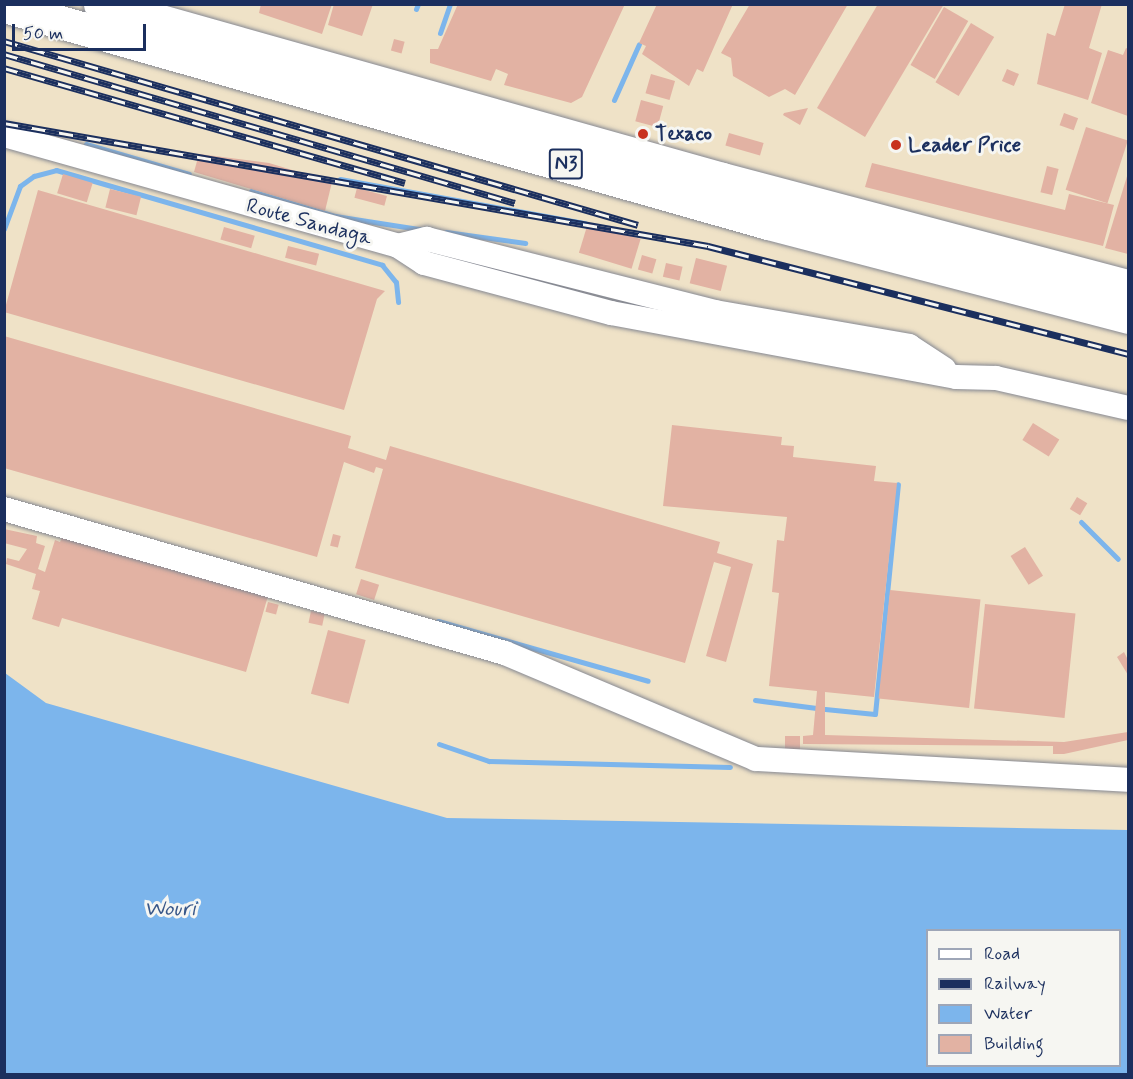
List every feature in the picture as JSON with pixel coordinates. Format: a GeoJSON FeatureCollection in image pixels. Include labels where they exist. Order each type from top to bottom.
{"type":"FeatureCollection","features":[{"type":"Feature","properties":{"kind":"highway","name":"N3"},"geometry":{"type":"LineString","coordinates":[[100,4],[722,179],[1128,286]]}},
{"type":"Feature","properties":{"kind":"highway","name":"N3"},"geometry":{"type":"LineString","coordinates":[[4,6],[756,219],[1128,317]]}},
{"type":"Feature","properties":{"kind":"street","name":"Route Sandaga"},"geometry":{"type":"LineString","coordinates":[[4,135],[398,246],[424,263],[611,313],[818,340]]}},
{"type":"Feature","properties":{"kind":"street"},"geometry":{"type":"LineString","coordinates":[[398,246],[427,238],[818,340],[908,356],[956,377],[996,378],[1128,408]]}},
{"type":"Feature","properties":{"kind":"street"},"geometry":{"type":"LineString","coordinates":[[4,509],[505,653],[756,759],[1128,780]]}},
{"type":"Feature","properties":{"kind":"water","name":"Wouri"},"geometry":{"type":"Polygon","coordinates":[[[5,673],[46,703],[447,818],[1128,830],[1128,1074],[5,1074],[5,673]]]}},
{"type":"Feature","properties":{"kind":"building"},"geometry":{"type":"Polygon","coordinates":[[[261,4],[332,4],[322,34],[259,13],[261,4]]]}},
{"type":"Feature","properties":{"kind":"building"},"geometry":{"type":"Polygon","coordinates":[[[334,4],[373,4],[362,36],[328,25],[334,4]]]}},
{"type":"Feature","properties":{"kind":"building"},"geometry":{"type":"Polygon","coordinates":[[[458,4],[625,4],[582,97],[571,103],[504,85],[508,74],[496,69],[491,81],[430,63],[430,49],[438,49],[458,4]]]}},
{"type":"Feature","properties":{"kind":"building"},"geometry":{"type":"Polygon","coordinates":[[[657,4],[733,4],[703,72],[697,69],[689,86],[642,54],[646,46],[639,43],[657,4]]]}},
{"type":"Feature","properties":{"kind":"building"},"geometry":{"type":"Polygon","coordinates":[[[750,4],[848,4],[795,95],[785,89],[769,97],[733,76],[731,58],[721,53],[750,4]]]}},
{"type":"Feature","properties":{"kind":"building"},"geometry":{"type":"Polygon","coordinates":[[[878,4],[944,4],[865,137],[817,108],[878,4]]]}},
{"type":"Feature","properties":{"kind":"building"},"geometry":{"type":"Polygon","coordinates":[[[1065,4],[1102,4],[1089,48],[1102,53],[1088,100],[1037,84],[1047,33],[1055,36],[1065,4]]]}},
{"type":"Feature","properties":{"kind":"building"},"geometry":{"type":"Polygon","coordinates":[[[944,7],[968,21],[935,79],[910,65],[944,7]]]}},
{"type":"Feature","properties":{"kind":"building"},"geometry":{"type":"Polygon","coordinates":[[[971,23],[994,37],[959,96],[935,82],[971,23]]]}},
{"type":"Feature","properties":{"kind":"building"},"geometry":{"type":"Polygon","coordinates":[[[394,39],[405,42],[402,53],[391,51],[394,39]]]}},
{"type":"Feature","properties":{"kind":"building"},"geometry":{"type":"Polygon","coordinates":[[[1126,48],[1128,49],[1128,116],[1091,103],[1108,50],[1123,55],[1126,48]]]}},
{"type":"Feature","properties":{"kind":"building"},"geometry":{"type":"Polygon","coordinates":[[[1007,69],[1019,74],[1014,86],[1002,81],[1007,69]]]}},
{"type":"Feature","properties":{"kind":"building"},"geometry":{"type":"Polygon","coordinates":[[[651,74],[675,81],[670,100],[645,93],[651,74]]]}},
{"type":"Feature","properties":{"kind":"building"},"geometry":{"type":"Polygon","coordinates":[[[641,100],[663,106],[658,127],[635,121],[641,100]]]}},
{"type":"Feature","properties":{"kind":"building"},"geometry":{"type":"Polygon","coordinates":[[[808,108],[800,125],[783,115],[784,113],[808,108]]]}},
{"type":"Feature","properties":{"kind":"building"},"geometry":{"type":"Polygon","coordinates":[[[1064,113],[1078,118],[1074,130],[1060,125],[1064,113]]]}},
{"type":"Feature","properties":{"kind":"building"},"geometry":{"type":"Polygon","coordinates":[[[1086,127],[1128,141],[1107,203],[1066,190],[1086,127]]]}},
{"type":"Feature","properties":{"kind":"building"},"geometry":{"type":"Polygon","coordinates":[[[729,133],[764,143],[760,155],[725,145],[729,133]]]}},
{"type":"Feature","properties":{"kind":"building"},"geometry":{"type":"Polygon","coordinates":[[[199,154],[269,163],[332,182],[325,211],[194,172],[199,154]]]}},
{"type":"Feature","properties":{"kind":"building"},"geometry":{"type":"Polygon","coordinates":[[[872,163],[1065,210],[1069,194],[1114,205],[1103,246],[865,187],[872,163]]]}},
{"type":"Feature","properties":{"kind":"building"},"geometry":{"type":"Polygon","coordinates":[[[1047,166],[1059,169],[1052,195],[1040,192],[1047,166]]]}},
{"type":"Feature","properties":{"kind":"building"},"geometry":{"type":"Polygon","coordinates":[[[1128,173],[1128,254],[1105,248],[1128,173]]]}},
{"type":"Feature","properties":{"kind":"building"},"geometry":{"type":"Polygon","coordinates":[[[63,174],[93,183],[87,202],[57,193],[63,174]]]}},
{"type":"Feature","properties":{"kind":"building"},"geometry":{"type":"Polygon","coordinates":[[[357,188],[387,196],[384,206],[354,198],[357,188]]]}},
{"type":"Feature","properties":{"kind":"building"},"geometry":{"type":"Polygon","coordinates":[[[110,189],[141,197],[136,215],[105,207],[110,189]]]}},
{"type":"Feature","properties":{"kind":"building"},"geometry":{"type":"Polygon","coordinates":[[[38,190],[385,291],[377,299],[344,410],[4,312],[38,190]]]}},
{"type":"Feature","properties":{"kind":"building"},"geometry":{"type":"Polygon","coordinates":[[[588,223],[641,239],[632,269],[579,253],[588,223]]]}},
{"type":"Feature","properties":{"kind":"building"},"geometry":{"type":"Polygon","coordinates":[[[224,227],[255,236],[251,248],[220,239],[224,227]]]}},
{"type":"Feature","properties":{"kind":"building"},"geometry":{"type":"Polygon","coordinates":[[[288,246],[319,254],[316,265],[285,258],[288,246]]]}},
{"type":"Feature","properties":{"kind":"building"},"geometry":{"type":"Polygon","coordinates":[[[642,255],[656,259],[652,274],[638,269],[642,255]]]}},
{"type":"Feature","properties":{"kind":"building"},"geometry":{"type":"Polygon","coordinates":[[[696,258],[727,266],[721,291],[690,283],[696,258]]]}},
{"type":"Feature","properties":{"kind":"building"},"geometry":{"type":"Polygon","coordinates":[[[666,263],[683,267],[679,280],[663,277],[666,263]]]}},
{"type":"Feature","properties":{"kind":"building"},"geometry":{"type":"Polygon","coordinates":[[[4,336],[351,436],[348,448],[386,460],[390,446],[720,542],[717,553],[753,564],[726,662],[706,656],[731,567],[714,562],[685,663],[355,568],[383,469],[376,467],[374,473],[344,462],[317,557],[4,468],[4,336]]]}},
{"type":"Feature","properties":{"kind":"building"},"geometry":{"type":"Polygon","coordinates":[[[1033,423],[1059,439],[1049,456],[1022,440],[1033,423]]]}},
{"type":"Feature","properties":{"kind":"building"},"geometry":{"type":"Polygon","coordinates":[[[672,425],[782,437],[781,445],[794,446],[793,457],[876,466],[874,481],[897,483],[874,697],[825,692],[825,735],[1064,742],[1128,732],[1128,740],[1064,754],[1053,754],[1053,746],[803,744],[803,736],[813,735],[817,691],[769,686],[779,593],[772,592],[777,540],[784,541],[787,517],[663,506],[672,425]]]}},
{"type":"Feature","properties":{"kind":"building"},"geometry":{"type":"Polygon","coordinates":[[[1077,497],[1087,503],[1080,515],[1070,509],[1077,497]]]}},
{"type":"Feature","properties":{"kind":"building"},"geometry":{"type":"Polygon","coordinates":[[[4,529],[37,536],[36,543],[45,546],[38,569],[45,572],[55,540],[60,542],[63,535],[270,589],[246,672],[62,618],[59,627],[32,619],[40,591],[32,589],[36,574],[6,564],[7,558],[19,561],[27,549],[4,543],[4,529]]]}},
{"type":"Feature","properties":{"kind":"building"},"geometry":{"type":"Polygon","coordinates":[[[333,534],[341,536],[338,548],[330,546],[333,534]]]}},
{"type":"Feature","properties":{"kind":"building"},"geometry":{"type":"Polygon","coordinates":[[[1025,547],[1043,576],[1029,585],[1011,556],[1025,547]]]}},
{"type":"Feature","properties":{"kind":"building"},"geometry":{"type":"Polygon","coordinates":[[[361,579],[379,585],[374,600],[356,594],[361,579]]]}},
{"type":"Feature","properties":{"kind":"building"},"geometry":{"type":"Polygon","coordinates":[[[890,590],[981,600],[969,708],[879,698],[890,590]]]}},
{"type":"Feature","properties":{"kind":"building"},"geometry":{"type":"Polygon","coordinates":[[[268,602],[279,605],[276,615],[265,612],[268,602]]]}},
{"type":"Feature","properties":{"kind":"building"},"geometry":{"type":"Polygon","coordinates":[[[985,604],[1076,614],[1065,718],[974,708],[985,604]]]}},
{"type":"Feature","properties":{"kind":"building"},"geometry":{"type":"Polygon","coordinates":[[[311,611],[325,614],[322,626],[309,623],[311,611]]]}},
{"type":"Feature","properties":{"kind":"building"},"geometry":{"type":"Polygon","coordinates":[[[328,630],[366,640],[349,704],[311,694],[328,630]]]}},
{"type":"Feature","properties":{"kind":"building"},"geometry":{"type":"Polygon","coordinates":[[[1124,652],[1128,660],[1128,675],[1117,657],[1124,652]]]}},
{"type":"Feature","properties":{"kind":"building"},"geometry":{"type":"Polygon","coordinates":[[[785,736],[800,736],[800,756],[785,756],[785,736]]]}},
{"type":"Feature","properties":{"kind":"waterway"},"geometry":{"type":"LineString","coordinates":[[416,9],[418,4]]}},
{"type":"Feature","properties":{"kind":"waterway"},"geometry":{"type":"LineString","coordinates":[[440,33],[450,4]]}},
{"type":"Feature","properties":{"kind":"waterway"},"geometry":{"type":"LineString","coordinates":[[614,100],[639,44]]}},
{"type":"Feature","properties":{"kind":"waterway"},"geometry":{"type":"LineString","coordinates":[[86,144],[189,174]]}},
{"type":"Feature","properties":{"kind":"waterway"},"geometry":{"type":"LineString","coordinates":[[4,229],[20,186],[34,176],[56,170],[382,265],[396,282],[398,302]]}},
{"type":"Feature","properties":{"kind":"waterway"},"geometry":{"type":"LineString","coordinates":[[340,179],[585,223]]}},
{"type":"Feature","properties":{"kind":"waterway"},"geometry":{"type":"LineString","coordinates":[[251,191],[335,216],[425,230]]}},
{"type":"Feature","properties":{"kind":"waterway"},"geometry":{"type":"LineString","coordinates":[[446,232],[525,243]]}},
{"type":"Feature","properties":{"kind":"waterway"},"geometry":{"type":"LineString","coordinates":[[825,709],[875,714],[898,484]]}},
{"type":"Feature","properties":{"kind":"waterway"},"geometry":{"type":"LineString","coordinates":[[1081,522],[1118,559]]}},
{"type":"Feature","properties":{"kind":"waterway"},"geometry":{"type":"LineString","coordinates":[[438,621],[648,681]]}},
{"type":"Feature","properties":{"kind":"waterway"},"geometry":{"type":"LineString","coordinates":[[755,700],[816,708]]}},
{"type":"Feature","properties":{"kind":"waterway"},"geometry":{"type":"LineString","coordinates":[[439,744],[489,761],[730,767]]}},
{"type":"Feature","properties":{"kind":"railway"},"geometry":{"type":"LineString","coordinates":[[4,41],[638,225]]}},
{"type":"Feature","properties":{"kind":"railway"},"geometry":{"type":"LineString","coordinates":[[4,54],[515,203]]}},
{"type":"Feature","properties":{"kind":"railway"},"geometry":{"type":"LineString","coordinates":[[4,68],[405,183]]}},
{"type":"Feature","properties":{"kind":"railway"},"geometry":{"type":"LineString","coordinates":[[4,123],[708,246],[1128,354]]}},
{"type":"Feature","properties":{"kind":"place","name":"Texaco"},"geometry":{"type":"Point","coordinates":[643,134]}},
{"type":"Feature","properties":{"kind":"place","name":"Leader Price"},"geometry":{"type":"Point","coordinates":[896,145]}}]}
